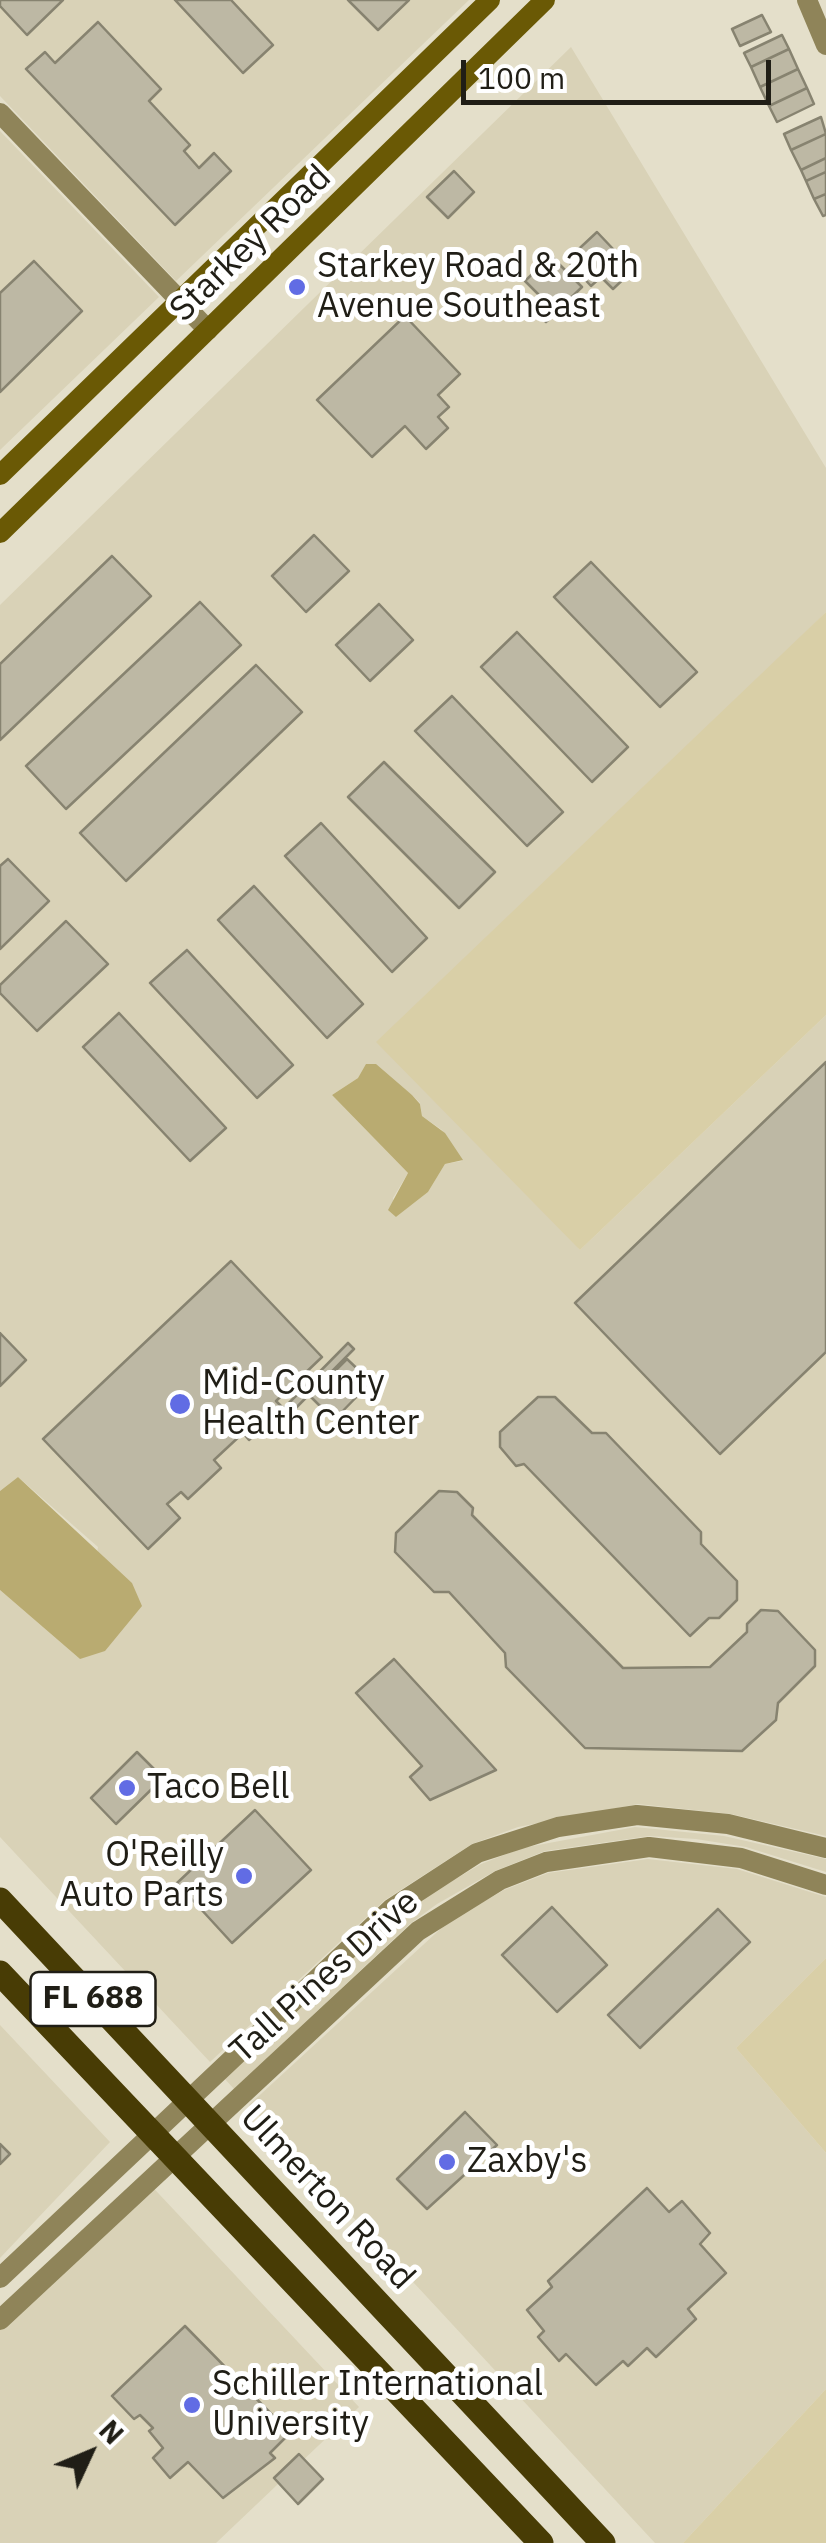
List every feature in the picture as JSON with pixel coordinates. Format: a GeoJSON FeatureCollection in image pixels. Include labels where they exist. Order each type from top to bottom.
{"type":"FeatureCollection","features":[{"type":"Feature","properties":{"kind":"main road","name":"Starkey Road"},"geometry":{"type":"LineString","coordinates":[[0,475],[490,0]]}},
{"type":"Feature","properties":{"kind":"main road","name":"Starkey Road"},"geometry":{"type":"LineString","coordinates":[[0,533],[545,0]]}},
{"type":"Feature","properties":{"kind":"main road","name":"Ulmerton Road"},"geometry":{"type":"LineString","coordinates":[[0,1900],[603,2543]]}},
{"type":"Feature","properties":{"kind":"main road","name":"FL 688"},"geometry":{"type":"LineString","coordinates":[[0,1973],[541,2543]]}},
{"type":"Feature","properties":{"kind":"street"},"geometry":{"type":"LineString","coordinates":[[807,0],[826,46]]}},
{"type":"Feature","properties":{"kind":"street"},"geometry":{"type":"LineString","coordinates":[[0,113],[208,330]]}},
{"type":"Feature","properties":{"kind":"street","name":"Tall Pines Drive"},"geometry":{"type":"LineString","coordinates":[[0,2278],[152,2130],[391,1909],[477,1853],[558,1827],[636,1816],[728,1824],[826,1848]]}},
{"type":"Feature","properties":{"kind":"street","name":"Tall Pines Drive"},"geometry":{"type":"LineString","coordinates":[[0,2320],[418,1931],[515,1874],[546,1862],[649,1847],[741,1858],[826,1885]]}},
{"type":"Feature","properties":{"kind":"shaded area"},"geometry":{"type":"Polygon","coordinates":[[[0,0],[469,0],[176,281],[0,96],[0,0]]]}},
{"type":"Feature","properties":{"kind":"shaded area"},"geometry":{"type":"Polygon","coordinates":[[[571,47],[826,468],[826,612],[758,681],[567,1233],[580,1250],[826,1015],[826,1836],[731,1814],[638,1804],[518,1827],[472,1844],[385,1900],[210,2062],[0,1837],[0,1590],[80,1659],[98,1547],[18,1477],[0,1491],[0,605],[571,47]],[[358,1078],[332,1095],[408,1173],[393,1198],[396,1217],[428,1192],[445,1164],[462,1161],[442,1130],[422,1116],[420,1103],[396,1083],[358,1078]]]}},
{"type":"Feature","properties":{"kind":"shaded area"},"geometry":{"type":"Polygon","coordinates":[[[0,131],[159,297],[0,450],[0,131]]]}},
{"type":"Feature","properties":{"kind":"shaded area"},"geometry":{"type":"Polygon","coordinates":[[[826,612],[826,1015],[580,1250],[376,1042],[826,612]]]}},
{"type":"Feature","properties":{"kind":"shaded area"},"geometry":{"type":"Polygon","coordinates":[[[366,1064],[376,1064],[412,1095],[420,1104],[422,1116],[445,1133],[463,1160],[445,1164],[428,1192],[396,1217],[388,1210],[408,1173],[332,1095],[358,1078],[366,1064]]]}},
{"type":"Feature","properties":{"kind":"shaded area"},"geometry":{"type":"Polygon","coordinates":[[[18,1477],[132,1583],[142,1606],[105,1651],[80,1659],[0,1590],[0,1491],[18,1477]]]}},
{"type":"Feature","properties":{"kind":"shaded area"},"geometry":{"type":"Polygon","coordinates":[[[635,1827],[724,1836],[826,1859],[826,1872],[746,1847],[696,1839],[649,1836],[545,1851],[495,1871],[437,1904],[411,1923],[234,2089],[224,2078],[397,1917],[430,1894],[481,1864],[522,1848],[635,1827]]]}},
{"type":"Feature","properties":{"kind":"shaded area"},"geometry":{"type":"Polygon","coordinates":[[[648,1859],[737,1869],[826,1897],[826,1958],[736,2048],[826,2153],[826,2389],[683,2543],[655,2543],[249,2105],[448,1922],[504,1890],[548,1873],[648,1859]]]}},
{"type":"Feature","properties":{"kind":"shaded area"},"geometry":{"type":"Polygon","coordinates":[[[826,1958],[826,2153],[736,2048],[826,1958]]]}},
{"type":"Feature","properties":{"kind":"shaded area"},"geometry":{"type":"Polygon","coordinates":[[[0,2025],[110,2142],[0,2258],[0,2025]]]}},
{"type":"Feature","properties":{"kind":"shaded area"},"geometry":{"type":"Polygon","coordinates":[[[144,2178],[359,2407],[216,2543],[0,2543],[0,2313],[144,2178]]]}},
{"type":"Feature","properties":{"kind":"shaded area"},"geometry":{"type":"Polygon","coordinates":[[[826,2389],[826,2543],[683,2543],[826,2389]]]}},
{"type":"Feature","properties":{"kind":"building"},"geometry":{"type":"Polygon","coordinates":[[[0,0],[63,0],[27,35],[0,6],[0,0]]]}},
{"type":"Feature","properties":{"kind":"building"},"geometry":{"type":"Polygon","coordinates":[[[175,0],[231,0],[273,45],[243,73],[175,0]]]}},
{"type":"Feature","properties":{"kind":"building"},"geometry":{"type":"Polygon","coordinates":[[[348,0],[409,0],[378,30],[348,0]]]}},
{"type":"Feature","properties":{"kind":"building"},"geometry":{"type":"Polygon","coordinates":[[[762,15],[771,32],[740,46],[732,29],[762,15]]]}},
{"type":"Feature","properties":{"kind":"building"},"geometry":{"type":"Polygon","coordinates":[[[98,22],[161,89],[149,101],[190,145],[184,151],[199,168],[214,153],[231,171],[175,225],[26,69],[45,52],[55,63],[98,22]]]}},
{"type":"Feature","properties":{"kind":"building"},"geometry":{"type":"Polygon","coordinates":[[[782,35],[789,49],[751,67],[744,53],[782,35]]]}},
{"type":"Feature","properties":{"kind":"building"},"geometry":{"type":"Polygon","coordinates":[[[789,49],[798,69],[760,87],[751,67],[789,49]]]}},
{"type":"Feature","properties":{"kind":"building"},"geometry":{"type":"Polygon","coordinates":[[[798,69],[807,88],[769,106],[760,87],[798,69]]]}},
{"type":"Feature","properties":{"kind":"building"},"geometry":{"type":"Polygon","coordinates":[[[807,88],[814,104],[777,122],[769,106],[807,88]]]}},
{"type":"Feature","properties":{"kind":"building"},"geometry":{"type":"Polygon","coordinates":[[[821,117],[826,134],[791,150],[784,134],[821,117]]]}},
{"type":"Feature","properties":{"kind":"building"},"geometry":{"type":"Polygon","coordinates":[[[826,134],[826,158],[801,170],[791,150],[826,134]]]}},
{"type":"Feature","properties":{"kind":"building"},"geometry":{"type":"Polygon","coordinates":[[[826,158],[826,172],[806,181],[801,170],[826,158]]]}},
{"type":"Feature","properties":{"kind":"building"},"geometry":{"type":"Polygon","coordinates":[[[454,171],[474,192],[448,218],[427,197],[454,171]]]}},
{"type":"Feature","properties":{"kind":"building"},"geometry":{"type":"Polygon","coordinates":[[[826,172],[826,194],[814,199],[806,181],[826,172]]]}},
{"type":"Feature","properties":{"kind":"building"},"geometry":{"type":"Polygon","coordinates":[[[826,194],[826,215],[823,216],[814,199],[826,194]]]}},
{"type":"Feature","properties":{"kind":"building"},"geometry":{"type":"Polygon","coordinates":[[[597,232],[633,270],[613,289],[601,277],[591,286],[567,260],[597,232]]]}},
{"type":"Feature","properties":{"kind":"building"},"geometry":{"type":"Polygon","coordinates":[[[551,256],[582,287],[546,322],[533,309],[543,299],[525,281],[551,256]]]}},
{"type":"Feature","properties":{"kind":"building"},"geometry":{"type":"Polygon","coordinates":[[[34,261],[82,311],[0,392],[0,293],[34,261]]]}},
{"type":"Feature","properties":{"kind":"building"},"geometry":{"type":"Polygon","coordinates":[[[405,316],[460,374],[438,395],[449,407],[438,417],[448,428],[426,449],[405,426],[372,457],[317,400],[405,316]]]}},
{"type":"Feature","properties":{"kind":"building"},"geometry":{"type":"Polygon","coordinates":[[[314,535],[349,571],[306,612],[272,576],[314,535]]]}},
{"type":"Feature","properties":{"kind":"building"},"geometry":{"type":"Polygon","coordinates":[[[112,556],[151,596],[0,740],[0,664],[112,556]]]}},
{"type":"Feature","properties":{"kind":"building"},"geometry":{"type":"Polygon","coordinates":[[[591,562],[697,672],[660,707],[554,597],[591,562]]]}},
{"type":"Feature","properties":{"kind":"building"},"geometry":{"type":"Polygon","coordinates":[[[200,602],[241,645],[66,809],[26,766],[200,602]]]}},
{"type":"Feature","properties":{"kind":"building"},"geometry":{"type":"Polygon","coordinates":[[[379,604],[413,640],[370,681],[336,645],[379,604]]]}},
{"type":"Feature","properties":{"kind":"building"},"geometry":{"type":"Polygon","coordinates":[[[517,632],[628,747],[592,782],[481,667],[517,632]]]}},
{"type":"Feature","properties":{"kind":"building"},"geometry":{"type":"Polygon","coordinates":[[[256,665],[302,712],[126,881],[80,833],[256,665]]]}},
{"type":"Feature","properties":{"kind":"building"},"geometry":{"type":"Polygon","coordinates":[[[452,696],[563,812],[527,846],[415,731],[452,696]]]}},
{"type":"Feature","properties":{"kind":"building"},"geometry":{"type":"Polygon","coordinates":[[[384,762],[495,872],[459,908],[348,797],[384,762]]]}},
{"type":"Feature","properties":{"kind":"building"},"geometry":{"type":"Polygon","coordinates":[[[321,823],[427,938],[392,972],[285,856],[321,823]]]}},
{"type":"Feature","properties":{"kind":"building"},"geometry":{"type":"Polygon","coordinates":[[[8,859],[49,901],[0,949],[0,866],[8,859]]]}},
{"type":"Feature","properties":{"kind":"building"},"geometry":{"type":"Polygon","coordinates":[[[254,886],[363,1004],[327,1038],[218,920],[254,886]]]}},
{"type":"Feature","properties":{"kind":"building"},"geometry":{"type":"Polygon","coordinates":[[[66,921],[108,964],[37,1031],[0,993],[0,985],[66,921]]]}},
{"type":"Feature","properties":{"kind":"building"},"geometry":{"type":"Polygon","coordinates":[[[187,950],[293,1065],[257,1098],[150,983],[187,950]]]}},
{"type":"Feature","properties":{"kind":"building"},"geometry":{"type":"Polygon","coordinates":[[[119,1013],[226,1128],[190,1161],[83,1047],[119,1013]]]}},
{"type":"Feature","properties":{"kind":"building"},"geometry":{"type":"Polygon","coordinates":[[[826,1062],[826,1352],[720,1454],[575,1303],[826,1062]]]}},
{"type":"Feature","properties":{"kind":"building","name":"Mid-County Health Center"},"geometry":{"type":"Polygon","coordinates":[[[231,1261],[322,1357],[276,1401],[283,1408],[249,1440],[243,1433],[214,1460],[221,1468],[188,1499],[181,1492],[167,1504],[180,1518],[148,1549],[43,1439],[231,1261]]]}},
{"type":"Feature","properties":{"kind":"building"},"geometry":{"type":"Polygon","coordinates":[[[0,1333],[26,1360],[0,1386],[0,1333]]]}},
{"type":"Feature","properties":{"kind":"building"},"geometry":{"type":"Polygon","coordinates":[[[348,1343],[354,1349],[285,1419],[279,1413],[348,1343]]]}},
{"type":"Feature","properties":{"kind":"building"},"geometry":{"type":"Polygon","coordinates":[[[347,1359],[371,1382],[334,1420],[310,1396],[347,1359]]]}},
{"type":"Feature","properties":{"kind":"building"},"geometry":{"type":"Polygon","coordinates":[[[538,1397],[555,1397],[592,1433],[606,1433],[701,1532],[701,1544],[737,1581],[737,1600],[719,1618],[709,1618],[690,1636],[524,1464],[516,1466],[500,1447],[500,1432],[538,1397]]]}},
{"type":"Feature","properties":{"kind":"building"},"geometry":{"type":"Polygon","coordinates":[[[439,1491],[457,1492],[473,1508],[472,1515],[623,1668],[710,1667],[747,1632],[747,1624],[761,1610],[778,1611],[815,1650],[815,1666],[778,1703],[776,1720],[742,1751],[585,1748],[506,1667],[505,1653],[449,1592],[434,1592],[395,1552],[396,1533],[439,1491]]]}},
{"type":"Feature","properties":{"kind":"building"},"geometry":{"type":"Polygon","coordinates":[[[394,1659],[496,1770],[430,1800],[410,1777],[422,1766],[356,1693],[394,1659]]]}},
{"type":"Feature","properties":{"kind":"building","name":"Taco Bell"},"geometry":{"type":"Polygon","coordinates":[[[137,1752],[163,1778],[116,1824],[91,1798],[137,1752]]]}},
{"type":"Feature","properties":{"kind":"building","name":"O'Reilly Auto Parts"},"geometry":{"type":"Polygon","coordinates":[[[255,1810],[311,1870],[232,1943],[177,1883],[255,1810]]]}},
{"type":"Feature","properties":{"kind":"building"},"geometry":{"type":"Polygon","coordinates":[[[552,1907],[607,1965],[557,2012],[502,1955],[552,1907]]]}},
{"type":"Feature","properties":{"kind":"building"},"geometry":{"type":"Polygon","coordinates":[[[718,1909],[750,1942],[640,2048],[608,2015],[718,1909]]]}},
{"type":"Feature","properties":{"kind":"building","name":"Zaxby's"},"geometry":{"type":"Polygon","coordinates":[[[465,2112],[497,2145],[427,2209],[397,2179],[465,2112]]]}},
{"type":"Feature","properties":{"kind":"building"},"geometry":{"type":"Polygon","coordinates":[[[0,2144],[10,2154],[0,2164],[0,2144]]]}},
{"type":"Feature","properties":{"kind":"building"},"geometry":{"type":"Polygon","coordinates":[[[647,2188],[669,2212],[682,2201],[710,2233],[700,2244],[726,2273],[688,2309],[696,2319],[656,2357],[647,2348],[628,2366],[623,2361],[596,2385],[566,2354],[559,2361],[538,2337],[544,2331],[527,2310],[552,2287],[548,2281],[647,2188]]]}},
{"type":"Feature","properties":{"kind":"building","name":"Schiller International University"},"geometry":{"type":"Polygon","coordinates":[[[185,2326],[290,2433],[270,2453],[275,2458],[223,2498],[188,2462],[170,2478],[153,2458],[163,2448],[149,2431],[153,2428],[140,2415],[134,2419],[112,2396],[185,2326]]]}},
{"type":"Feature","properties":{"kind":"building"},"geometry":{"type":"Polygon","coordinates":[[[299,2454],[323,2479],[298,2504],[274,2478],[299,2454]]]}},
{"type":"Feature","properties":{"kind":"place","name":"Starkey Road & 20th Avenue Southeast"},"geometry":{"type":"Point","coordinates":[297,287]}},
{"type":"Feature","properties":{"kind":"place","name":"Mid-County Health Center"},"geometry":{"type":"Point","coordinates":[180,1404]}},
{"type":"Feature","properties":{"kind":"place","name":"Taco Bell"},"geometry":{"type":"Point","coordinates":[127,1788]}},
{"type":"Feature","properties":{"kind":"place","name":"O'Reilly Auto Parts"},"geometry":{"type":"Point","coordinates":[244,1876]}},
{"type":"Feature","properties":{"kind":"place","name":"Zaxby's"},"geometry":{"type":"Point","coordinates":[447,2162]}},
{"type":"Feature","properties":{"kind":"place","name":"Schiller International University"},"geometry":{"type":"Point","coordinates":[192,2405]}}]}
